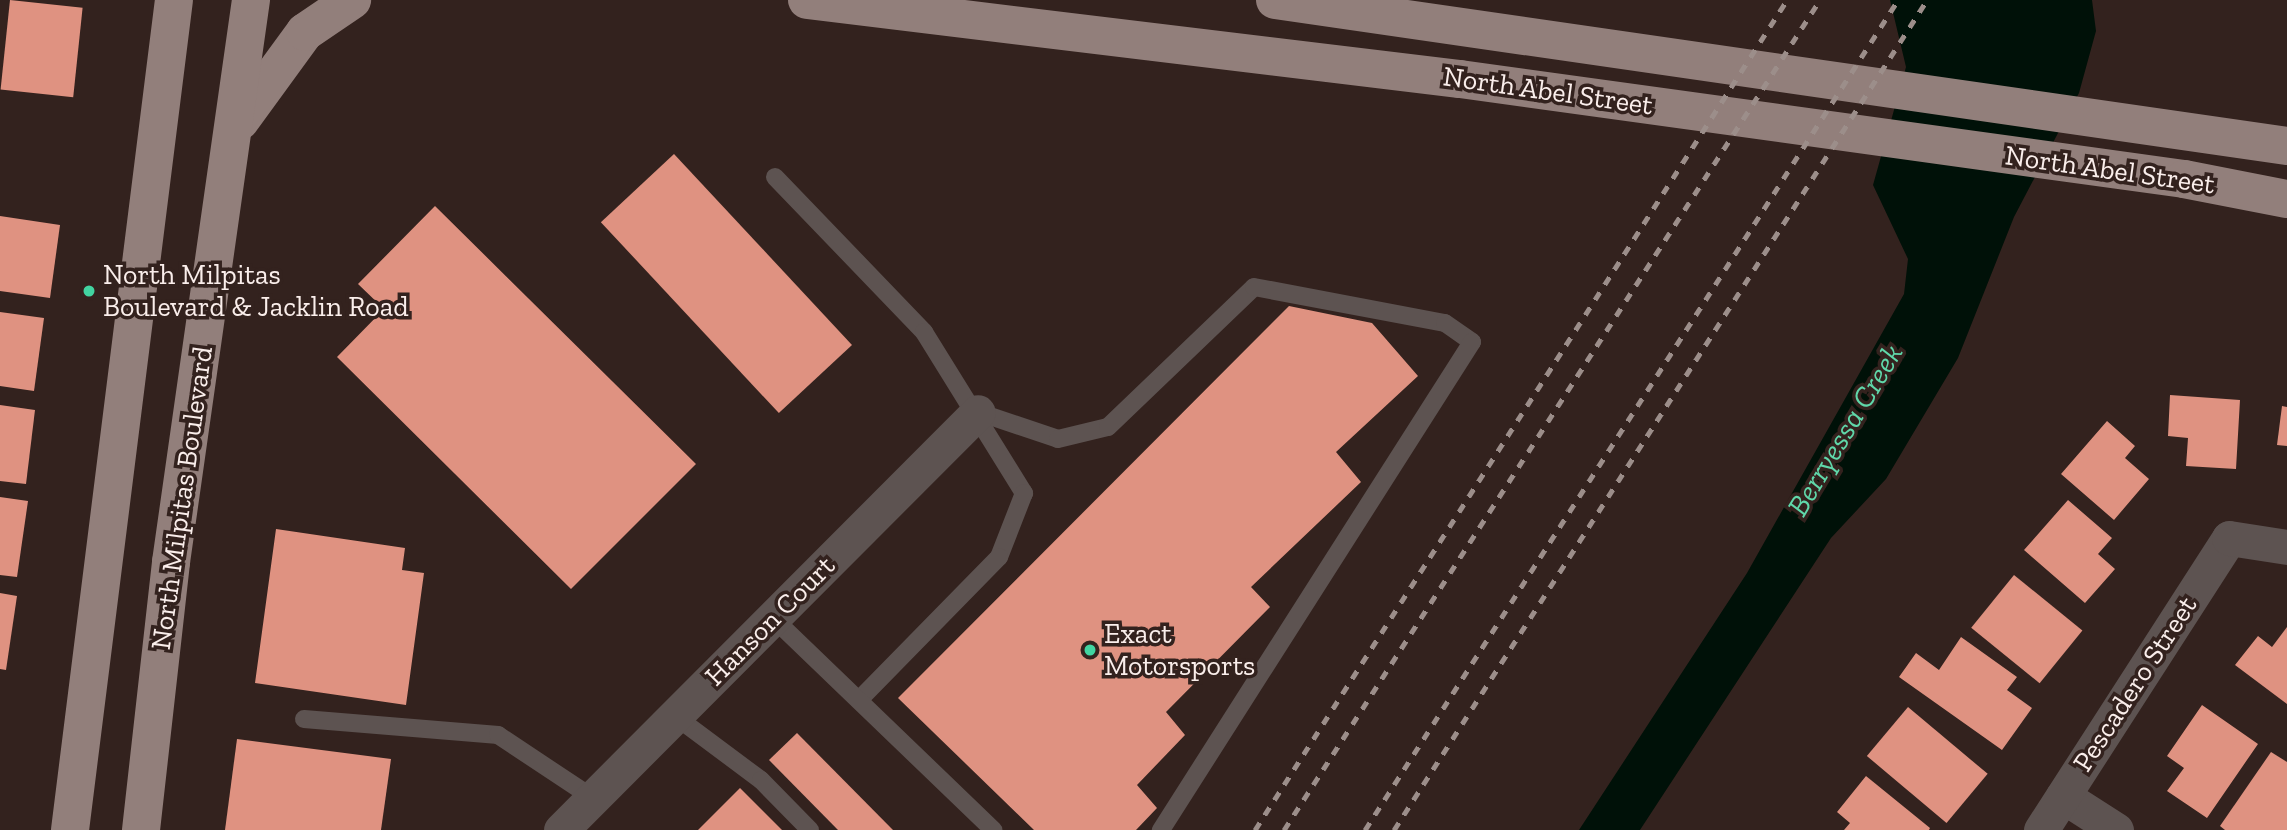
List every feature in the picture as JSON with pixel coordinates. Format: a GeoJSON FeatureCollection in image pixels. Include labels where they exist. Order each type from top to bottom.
{"type":"FeatureCollection","features":[{"type":"Feature","properties":{"kind":"main road"},"geometry":{"type":"LineString","coordinates":[[69,830],[174,0]]}},
{"type":"Feature","properties":{"kind":"main road","name":"North Milpitas Boulevard"},"geometry":{"type":"LineString","coordinates":[[141,830],[251,0]]}},
{"type":"Feature","properties":{"kind":"main road"},"geometry":{"type":"LineString","coordinates":[[231,135],[305,32],[352,0]]}},
{"type":"Feature","properties":{"kind":"main road","name":"North Abel Street"},"geometry":{"type":"LineString","coordinates":[[807,0],[1461,79],[2183,179],[2287,199]]}},
{"type":"Feature","properties":{"kind":"main road","name":"North Abel Street"},"geometry":{"type":"LineString","coordinates":[[1275,0],[2199,131],[2287,146]]}},
{"type":"Feature","properties":{"kind":"street","name":"Hanson Court"},"geometry":{"type":"LineString","coordinates":[[561,830],[978,412]]}},
{"type":"Feature","properties":{"kind":"street","name":"Pescadero Street"},"geometry":{"type":"LineString","coordinates":[[2041,830],[2229,538],[2287,547]]}},
{"type":"Feature","properties":{"kind":"street"},"geometry":{"type":"LineString","coordinates":[[2063,796],[2116,830]]}},
{"type":"Feature","properties":{"kind":"lane"},"geometry":{"type":"LineString","coordinates":[[775,177],[924,332],[978,412],[1024,493],[999,557],[859,700]]}},
{"type":"Feature","properties":{"kind":"lane"},"geometry":{"type":"LineString","coordinates":[[978,412],[1058,439],[1108,426],[1254,287],[1445,323],[1472,342],[1161,830]]}},
{"type":"Feature","properties":{"kind":"lane"},"geometry":{"type":"LineString","coordinates":[[773,618],[993,830]]}},
{"type":"Feature","properties":{"kind":"lane"},"geometry":{"type":"LineString","coordinates":[[675,716],[761,780],[810,830]]}},
{"type":"Feature","properties":{"kind":"lane"},"geometry":{"type":"LineString","coordinates":[[304,719],[498,735],[593,798]]}},
{"type":"Feature","properties":{"kind":"water","name":"Berryessa Creek"},"geometry":{"type":"Polygon","coordinates":[[[1890,0],[2092,0],[2096,31],[2079,93],[2014,217],[1958,358],[1886,479],[1831,538],[1640,830],[1579,830],[1747,573],[1904,294],[1908,259],[1873,185],[1906,67],[1890,0]]]}},
{"type":"Feature","properties":{"kind":"building"},"geometry":{"type":"Polygon","coordinates":[[[10,0],[83,8],[73,97],[1,90],[10,0]]]}},
{"type":"Feature","properties":{"kind":"building"},"geometry":{"type":"Polygon","coordinates":[[[674,154],[852,345],[779,413],[601,222],[674,154]]]}},
{"type":"Feature","properties":{"kind":"building"},"geometry":{"type":"Polygon","coordinates":[[[435,206],[696,464],[571,589],[337,357],[384,309],[358,284],[435,206]]]}},
{"type":"Feature","properties":{"kind":"building"},"geometry":{"type":"Polygon","coordinates":[[[0,216],[60,225],[50,298],[0,291],[0,216]]]}},
{"type":"Feature","properties":{"kind":"building"},"geometry":{"type":"Polygon","coordinates":[[[1289,306],[1372,323],[1418,376],[1336,452],[1361,482],[1251,587],[1270,607],[1166,712],[1185,735],[1137,785],[1157,808],[1136,830],[1034,830],[898,698],[1289,306]]]}},
{"type":"Feature","properties":{"kind":"building"},"geometry":{"type":"Polygon","coordinates":[[[0,312],[44,318],[34,391],[0,386],[0,312]]]}},
{"type":"Feature","properties":{"kind":"building"},"geometry":{"type":"Polygon","coordinates":[[[2170,395],[2240,400],[2236,469],[2186,466],[2188,438],[2168,436],[2170,395]]]}},
{"type":"Feature","properties":{"kind":"building"},"geometry":{"type":"Polygon","coordinates":[[[0,405],[35,410],[26,484],[0,481],[0,405]]]}},
{"type":"Feature","properties":{"kind":"building"},"geometry":{"type":"Polygon","coordinates":[[[2282,406],[2287,407],[2287,446],[2277,445],[2282,406]]]}},
{"type":"Feature","properties":{"kind":"building"},"geometry":{"type":"Polygon","coordinates":[[[2107,421],[2135,446],[2125,458],[2149,479],[2114,520],[2061,474],[2107,421]]]}},
{"type":"Feature","properties":{"kind":"building"},"geometry":{"type":"Polygon","coordinates":[[[0,497],[28,501],[17,577],[0,575],[0,497]]]}},
{"type":"Feature","properties":{"kind":"building"},"geometry":{"type":"Polygon","coordinates":[[[2068,500],[2112,538],[2098,554],[2115,569],[2085,603],[2024,550],[2068,500]]]}},
{"type":"Feature","properties":{"kind":"building"},"geometry":{"type":"Polygon","coordinates":[[[276,529],[405,548],[402,570],[424,573],[406,705],[255,683],[276,529]]]}},
{"type":"Feature","properties":{"kind":"building"},"geometry":{"type":"Polygon","coordinates":[[[2014,575],[2082,630],[2040,683],[1971,628],[2014,575]]]}},
{"type":"Feature","properties":{"kind":"building"},"geometry":{"type":"Polygon","coordinates":[[[0,593],[17,596],[6,670],[0,669],[0,593]]]}},
{"type":"Feature","properties":{"kind":"building"},"geometry":{"type":"Polygon","coordinates":[[[2287,627],[2287,704],[2235,665],[2258,636],[2272,647],[2287,627]]]}},
{"type":"Feature","properties":{"kind":"building"},"geometry":{"type":"Polygon","coordinates":[[[1961,637],[2017,677],[2007,690],[2032,708],[2002,750],[1899,677],[1916,653],[1939,670],[1961,637]]]}},
{"type":"Feature","properties":{"kind":"building"},"geometry":{"type":"Polygon","coordinates":[[[2202,705],[2258,744],[2207,818],[2167,791],[2184,768],[2167,756],[2202,705]]]}},
{"type":"Feature","properties":{"kind":"building"},"geometry":{"type":"Polygon","coordinates":[[[1908,707],[1988,774],[1947,823],[1867,756],[1908,707]]]}},
{"type":"Feature","properties":{"kind":"building"},"geometry":{"type":"Polygon","coordinates":[[[797,733],[893,830],[838,830],[769,760],[797,733]]]}},
{"type":"Feature","properties":{"kind":"building"},"geometry":{"type":"Polygon","coordinates":[[[237,739],[391,759],[381,830],[225,830],[237,739]]]}},
{"type":"Feature","properties":{"kind":"building"},"geometry":{"type":"Polygon","coordinates":[[[2271,752],[2287,762],[2287,830],[2225,830],[2220,826],[2271,752]]]}},
{"type":"Feature","properties":{"kind":"building"},"geometry":{"type":"Polygon","coordinates":[[[1866,776],[1930,828],[1929,830],[1844,830],[1850,823],[1837,812],[1866,776]]]}},
{"type":"Feature","properties":{"kind":"building"},"geometry":{"type":"Polygon","coordinates":[[[740,788],[782,830],[698,830],[740,788]]]}},
{"type":"Feature","properties":{"kind":"railway"},"geometry":{"type":"LineString","coordinates":[[1255,830],[1787,0]]}},
{"type":"Feature","properties":{"kind":"railway"},"geometry":{"type":"LineString","coordinates":[[1284,830],[1820,0]]}},
{"type":"Feature","properties":{"kind":"railway"},"geometry":{"type":"LineString","coordinates":[[1365,830],[1898,0]]}},
{"type":"Feature","properties":{"kind":"railway"},"geometry":{"type":"LineString","coordinates":[[1394,830],[1927,0]]}},
{"type":"Feature","properties":{"kind":"place","name":"North Milpitas Boulevard & Jacklin Road"},"geometry":{"type":"Point","coordinates":[89,291]}},
{"type":"Feature","properties":{"kind":"place","name":"Exact Motorsports"},"geometry":{"type":"Point","coordinates":[1090,650]}}]}
